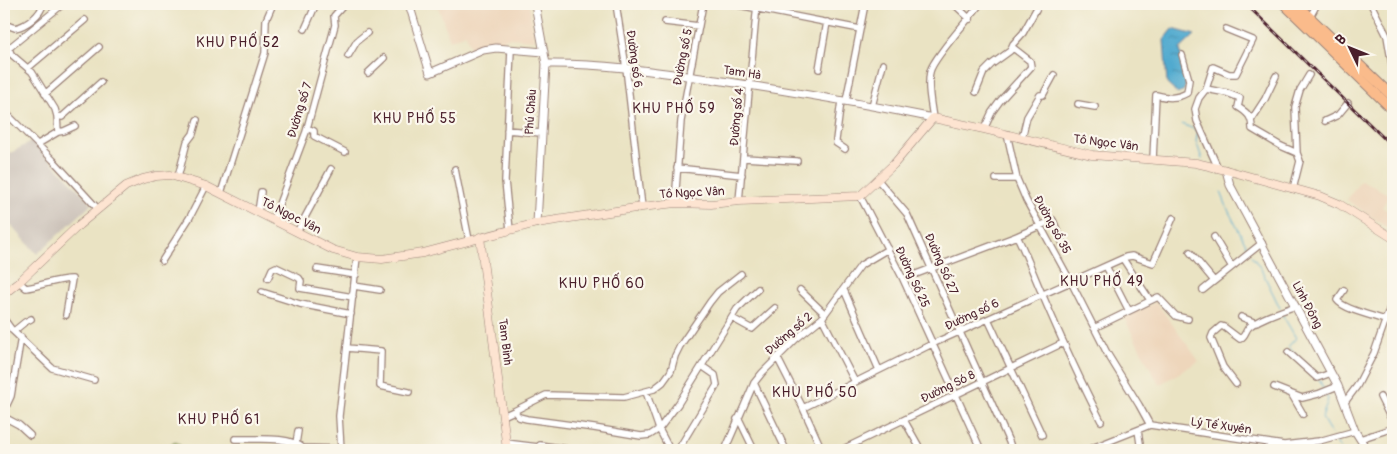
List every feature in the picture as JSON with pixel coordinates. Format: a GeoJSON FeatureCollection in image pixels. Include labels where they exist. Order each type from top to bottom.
{"type":"FeatureCollection","features":[{"type":"Feature","properties":{"kind":"highway"},"geometry":{"type":"LineString","coordinates":[[1284,4],[1393,110]]}},
{"type":"Feature","properties":{"kind":"highway"},"geometry":{"type":"LineString","coordinates":[[1296,4],[1393,97]]}},
{"type":"Feature","properties":{"kind":"main road","name":"Tô Ngọc Vân"},"geometry":{"type":"LineString","coordinates":[[933,118],[1092,155],[1196,163],[1222,169],[1320,196],[1340,204],[1393,238]]}},
{"type":"Feature","properties":{"kind":"main road"},"geometry":{"type":"LineString","coordinates":[[860,196],[878,180],[933,118]]}},
{"type":"Feature","properties":{"kind":"main road","name":"Tô Ngọc Vân"},"geometry":{"type":"LineString","coordinates":[[4,294],[98,209],[132,183],[156,176],[170,175],[221,192],[333,250],[358,257],[382,259],[423,253],[537,223],[642,207],[675,203],[712,204],[739,201],[860,196]]}},
{"type":"Feature","properties":{"kind":"main road","name":"Tam Bình"},"geometry":{"type":"LineString","coordinates":[[480,237],[506,446]]}},
{"type":"Feature","properties":{"kind":"street"},"geometry":{"type":"LineString","coordinates":[[4,24],[15,28],[24,25],[42,10],[43,4]]}},
{"type":"Feature","properties":{"kind":"street"},"geometry":{"type":"LineString","coordinates":[[58,132],[58,116],[32,72],[11,54],[9,48],[63,4]]}},
{"type":"Feature","properties":{"kind":"street"},"geometry":{"type":"LineString","coordinates":[[221,192],[264,53],[265,28],[273,4]]}},
{"type":"Feature","properties":{"kind":"street"},"geometry":{"type":"LineString","coordinates":[[305,28],[316,4]]}},
{"type":"Feature","properties":{"kind":"street"},"geometry":{"type":"LineString","coordinates":[[409,4],[430,73],[482,50],[496,48],[544,52]]}},
{"type":"Feature","properties":{"kind":"street","name":"Phú Châu"},"geometry":{"type":"LineString","coordinates":[[536,4],[546,64],[537,223]]}},
{"type":"Feature","properties":{"kind":"street","name":"Đường số 6"},"geometry":{"type":"LineString","coordinates":[[616,4],[626,68],[642,207]]}},
{"type":"Feature","properties":{"kind":"street","name":"Đường số 5"},"geometry":{"type":"LineString","coordinates":[[675,203],[681,120],[702,4]]}},
{"type":"Feature","properties":{"kind":"street"},"geometry":{"type":"LineString","coordinates":[[733,4],[757,6],[860,29]]}},
{"type":"Feature","properties":{"kind":"street"},"geometry":{"type":"LineString","coordinates":[[845,149],[836,143],[836,140],[865,4]]}},
{"type":"Feature","properties":{"kind":"street"},"geometry":{"type":"LineString","coordinates":[[954,4],[970,19]]}},
{"type":"Feature","properties":{"kind":"street"},"geometry":{"type":"LineString","coordinates":[[933,118],[929,85],[930,70],[980,4]]}},
{"type":"Feature","properties":{"kind":"street"},"geometry":{"type":"LineString","coordinates":[[976,92],[986,69],[1010,51],[1024,33],[1039,4]]}},
{"type":"Feature","properties":{"kind":"street"},"geometry":{"type":"LineString","coordinates":[[1310,17],[1317,4]]}},
{"type":"Feature","properties":{"kind":"street"},"geometry":{"type":"LineString","coordinates":[[1371,4],[1390,36],[1393,71]]}},
{"type":"Feature","properties":{"kind":"street","name":"Đường số 7"},"geometry":{"type":"LineString","coordinates":[[273,220],[307,128],[335,26],[334,16],[340,5]]}},
{"type":"Feature","properties":{"kind":"street","name":"Đường số 4"},"geometry":{"type":"LineString","coordinates":[[739,201],[757,6]]}},
{"type":"Feature","properties":{"kind":"street"},"geometry":{"type":"LineString","coordinates":[[28,68],[85,20]]}},
{"type":"Feature","properties":{"kind":"street"},"geometry":{"type":"LineString","coordinates":[[665,22],[699,26]]}},
{"type":"Feature","properties":{"kind":"street"},"geometry":{"type":"LineString","coordinates":[[819,69],[827,22]]}},
{"type":"Feature","properties":{"kind":"street"},"geometry":{"type":"LineString","coordinates":[[1222,169],[1197,121],[1195,109],[1199,98],[1206,89],[1213,67],[1229,74],[1236,74],[1252,40],[1226,29]]}},
{"type":"Feature","properties":{"kind":"street"},"geometry":{"type":"LineString","coordinates":[[348,56],[357,41],[367,33]]}},
{"type":"Feature","properties":{"kind":"street"},"geometry":{"type":"LineString","coordinates":[[45,94],[99,47]]}},
{"type":"Feature","properties":{"kind":"street"},"geometry":{"type":"LineString","coordinates":[[984,129],[1000,101],[1031,67],[1030,62],[1012,47]]}},
{"type":"Feature","properties":{"kind":"street"},"geometry":{"type":"LineString","coordinates":[[510,230],[505,181],[511,50]]}},
{"type":"Feature","properties":{"kind":"street"},"geometry":{"type":"LineString","coordinates":[[1153,159],[1156,95],[1178,98],[1187,93],[1189,80],[1182,55]]}},
{"type":"Feature","properties":{"kind":"street"},"geometry":{"type":"LineString","coordinates":[[368,73],[384,58]]}},
{"type":"Feature","properties":{"kind":"street","name":"Tam Hà"},"geometry":{"type":"LineString","coordinates":[[546,64],[578,64],[690,76],[844,101],[933,118]]}},
{"type":"Feature","properties":{"kind":"street"},"geometry":{"type":"LineString","coordinates":[[872,106],[884,64]]}},
{"type":"Feature","properties":{"kind":"street"},"geometry":{"type":"LineString","coordinates":[[1022,138],[1029,113],[1040,95],[1043,95],[1054,75]]}},
{"type":"Feature","properties":{"kind":"street"},"geometry":{"type":"LineString","coordinates":[[1293,189],[1300,161],[1297,153],[1295,107],[1300,90],[1309,75]]}},
{"type":"Feature","properties":{"kind":"street"},"geometry":{"type":"LineString","coordinates":[[1276,76],[1265,100],[1252,119],[1252,128],[1281,146],[1297,153]]}},
{"type":"Feature","properties":{"kind":"street"},"geometry":{"type":"LineString","coordinates":[[58,116],[62,117],[100,82]]}},
{"type":"Feature","properties":{"kind":"street"},"geometry":{"type":"LineString","coordinates":[[1206,89],[1228,93],[1240,98],[1238,108],[1246,112],[1252,119]]}},
{"type":"Feature","properties":{"kind":"street"},"geometry":{"type":"LineString","coordinates":[[1325,121],[1338,115],[1348,102]]}},
{"type":"Feature","properties":{"kind":"street"},"geometry":{"type":"LineString","coordinates":[[1078,104],[1095,107]]}},
{"type":"Feature","properties":{"kind":"street"},"geometry":{"type":"LineString","coordinates":[[4,111],[38,144],[98,209]]}},
{"type":"Feature","properties":{"kind":"street"},"geometry":{"type":"LineString","coordinates":[[178,177],[188,142],[193,134],[197,120]]}},
{"type":"Feature","properties":{"kind":"street"},"geometry":{"type":"LineString","coordinates":[[38,144],[58,132],[74,126]]}},
{"type":"Feature","properties":{"kind":"street"},"geometry":{"type":"LineString","coordinates":[[307,128],[314,131],[314,136],[345,152]]}},
{"type":"Feature","properties":{"kind":"street"},"geometry":{"type":"LineString","coordinates":[[508,130],[541,133]]}},
{"type":"Feature","properties":{"kind":"street","name":"Đường số 35"},"geometry":{"type":"LineString","coordinates":[[1007,134],[1017,179],[1026,200],[1094,328],[1150,426]]}},
{"type":"Feature","properties":{"kind":"street"},"geometry":{"type":"LineString","coordinates":[[744,158],[797,161]]}},
{"type":"Feature","properties":{"kind":"street"},"geometry":{"type":"LineString","coordinates":[[677,168],[742,175]]}},
{"type":"Feature","properties":{"kind":"street"},"geometry":{"type":"LineString","coordinates":[[297,232],[330,169]]}},
{"type":"Feature","properties":{"kind":"street"},"geometry":{"type":"LineString","coordinates":[[456,169],[469,240]]}},
{"type":"Feature","properties":{"kind":"street","name":"Linh Đông"},"geometry":{"type":"LineString","coordinates":[[1222,169],[1338,386],[1355,431],[1367,450]]}},
{"type":"Feature","properties":{"kind":"street"},"geometry":{"type":"LineString","coordinates":[[996,179],[1017,179]]}},
{"type":"Feature","properties":{"kind":"street","name":"Đường Số 27"},"geometry":{"type":"LineString","coordinates":[[878,180],[907,214],[1010,444]]}},
{"type":"Feature","properties":{"kind":"street"},"geometry":{"type":"LineString","coordinates":[[162,261],[190,217],[206,186]]}},
{"type":"Feature","properties":{"kind":"street"},"geometry":{"type":"LineString","coordinates":[[258,212],[261,192]]}},
{"type":"Feature","properties":{"kind":"street","name":"Đường Số 25"},"geometry":{"type":"LineString","coordinates":[[860,196],[903,279],[981,450]]}},
{"type":"Feature","properties":{"kind":"street","name":"Đường số 6"},"geometry":{"type":"LineString","coordinates":[[803,408],[932,344],[1122,259],[1132,256],[1153,263],[1173,218]]}},
{"type":"Feature","properties":{"kind":"street"},"geometry":{"type":"LineString","coordinates":[[903,279],[1017,236],[1053,220],[1063,244]]}},
{"type":"Feature","properties":{"kind":"street"},"geometry":{"type":"LineString","coordinates":[[1017,236],[1029,260],[1063,343],[1101,421]]}},
{"type":"Feature","properties":{"kind":"street"},"geometry":{"type":"LineString","coordinates":[[1214,237],[1232,267]]}},
{"type":"Feature","properties":{"kind":"street"},"geometry":{"type":"LineString","coordinates":[[1203,290],[1262,243]]}},
{"type":"Feature","properties":{"kind":"street","name":"Đường số 2"},"geometry":{"type":"LineString","coordinates":[[724,450],[754,383],[777,357],[824,316],[861,265],[888,249]]}},
{"type":"Feature","properties":{"kind":"street"},"geometry":{"type":"LineString","coordinates":[[1190,252],[1214,281]]}},
{"type":"Feature","properties":{"kind":"street"},"geometry":{"type":"LineString","coordinates":[[235,439],[287,440],[297,443],[303,448],[340,450],[339,416],[358,257]]}},
{"type":"Feature","properties":{"kind":"street"},"geometry":{"type":"LineString","coordinates":[[1122,259],[1150,300]]}},
{"type":"Feature","properties":{"kind":"street"},"geometry":{"type":"LineString","coordinates":[[1106,266],[1129,311]]}},
{"type":"Feature","properties":{"kind":"street"},"geometry":{"type":"LineString","coordinates":[[268,278],[272,269],[276,267],[298,278],[301,281],[300,288],[353,297]]}},
{"type":"Feature","properties":{"kind":"street"},"geometry":{"type":"LineString","coordinates":[[317,269],[356,275]]}},
{"type":"Feature","properties":{"kind":"street"},"geometry":{"type":"LineString","coordinates":[[502,416],[514,412],[546,394],[624,397],[654,389],[663,382],[671,370],[680,346],[702,311],[718,292],[741,274]]}},
{"type":"Feature","properties":{"kind":"street"},"geometry":{"type":"LineString","coordinates":[[19,282],[26,288],[45,285],[58,280],[72,279],[66,315]]}},
{"type":"Feature","properties":{"kind":"street"},"geometry":{"type":"LineString","coordinates":[[354,286],[380,290]]}},
{"type":"Feature","properties":{"kind":"street"},"geometry":{"type":"LineString","coordinates":[[514,412],[527,419],[641,436],[650,435],[659,429],[678,404],[737,309],[758,289]]}},
{"type":"Feature","properties":{"kind":"street"},"geometry":{"type":"LineString","coordinates":[[800,290],[824,316],[856,382]]}},
{"type":"Feature","properties":{"kind":"street"},"geometry":{"type":"LineString","coordinates":[[844,290],[879,370]]}},
{"type":"Feature","properties":{"kind":"street"},"geometry":{"type":"LineString","coordinates":[[1344,290],[1337,300],[1339,303],[1349,309],[1385,320]]}},
{"type":"Feature","properties":{"kind":"street"},"geometry":{"type":"LineString","coordinates":[[262,292],[300,304],[351,314]]}},
{"type":"Feature","properties":{"kind":"street"},"geometry":{"type":"LineString","coordinates":[[1094,328],[1158,297],[1176,316],[1188,318]]}},
{"type":"Feature","properties":{"kind":"street"},"geometry":{"type":"LineString","coordinates":[[1345,402],[1357,386],[1374,353],[1393,299]]}},
{"type":"Feature","properties":{"kind":"street"},"geometry":{"type":"LineString","coordinates":[[1236,384],[1223,367],[1211,338],[1213,333],[1221,326],[1224,326],[1240,339],[1248,327],[1296,306]]}},
{"type":"Feature","properties":{"kind":"street"},"geometry":{"type":"LineString","coordinates":[[732,318],[752,329],[775,308]]}},
{"type":"Feature","properties":{"kind":"street"},"geometry":{"type":"LineString","coordinates":[[1241,317],[1256,323]]}},
{"type":"Feature","properties":{"kind":"street"},"geometry":{"type":"LineString","coordinates":[[4,319],[52,368],[94,380]]}},
{"type":"Feature","properties":{"kind":"street"},"geometry":{"type":"LineString","coordinates":[[988,319],[1042,435]]}},
{"type":"Feature","properties":{"kind":"street"},"geometry":{"type":"LineString","coordinates":[[14,331],[25,322],[31,320]]}},
{"type":"Feature","properties":{"kind":"street"},"geometry":{"type":"LineString","coordinates":[[4,411],[12,390],[21,337]]}},
{"type":"Feature","properties":{"kind":"street","name":"Đường Só 8"},"geometry":{"type":"LineString","coordinates":[[841,450],[1063,343]]}},
{"type":"Feature","properties":{"kind":"street"},"geometry":{"type":"LineString","coordinates":[[347,348],[382,350],[380,386],[409,392]]}},
{"type":"Feature","properties":{"kind":"street"},"geometry":{"type":"LineString","coordinates":[[1288,352],[1318,377],[1331,373]]}},
{"type":"Feature","properties":{"kind":"street"},"geometry":{"type":"LineString","coordinates":[[777,357],[822,450]]}},
{"type":"Feature","properties":{"kind":"street"},"geometry":{"type":"LineString","coordinates":[[678,450],[717,385],[715,375],[702,366]]}},
{"type":"Feature","properties":{"kind":"street"},"geometry":{"type":"LineString","coordinates":[[754,383],[786,450]]}},
{"type":"Feature","properties":{"kind":"street"},"geometry":{"type":"LineString","coordinates":[[1274,387],[1302,398],[1338,386]]}},
{"type":"Feature","properties":{"kind":"street"},"geometry":{"type":"LineString","coordinates":[[646,392],[659,429],[670,450]]}},
{"type":"Feature","properties":{"kind":"street"},"geometry":{"type":"LineString","coordinates":[[1292,395],[1303,414]]}},
{"type":"Feature","properties":{"kind":"street"},"geometry":{"type":"LineString","coordinates":[[1380,397],[1393,423]]}},
{"type":"Feature","properties":{"kind":"street"},"geometry":{"type":"LineString","coordinates":[[4,418],[19,425],[30,435]]}},
{"type":"Feature","properties":{"kind":"street"},"geometry":{"type":"LineString","coordinates":[[737,420],[740,421],[754,450]]}},
{"type":"Feature","properties":{"kind":"street"},"geometry":{"type":"LineString","coordinates":[[904,420],[921,450]]}},
{"type":"Feature","properties":{"kind":"street","name":"Lý Tế Xuyên"},"geometry":{"type":"LineString","coordinates":[[1087,450],[1150,426],[1275,444],[1310,442],[1355,431]]}},
{"type":"Feature","properties":{"kind":"street"},"geometry":{"type":"LineString","coordinates":[[1360,438],[1393,428]]}},
{"type":"Feature","properties":{"kind":"street"},"geometry":{"type":"LineString","coordinates":[[1138,430],[1141,450]]}},
{"type":"Feature","properties":{"kind":"street"},"geometry":{"type":"LineString","coordinates":[[295,450],[298,431]]}},
{"type":"Feature","properties":{"kind":"street"},"geometry":{"type":"LineString","coordinates":[[1310,442],[1310,450]]}},
{"type":"Feature","properties":{"kind":"street"},"geometry":{"type":"LineString","coordinates":[[1264,450],[1275,444]]}},
{"type":"Feature","properties":{"kind":"street"},"geometry":{"type":"LineString","coordinates":[[506,446],[538,447],[540,445],[574,450]]}},
{"type":"Feature","properties":{"kind":"shaded area"},"geometry":{"type":"Polygon","coordinates":[[[437,4],[529,4],[535,40],[508,38],[471,51],[466,34],[450,40],[437,4]]]}},
{"type":"Feature","properties":{"kind":"shaded area"},"geometry":{"type":"Polygon","coordinates":[[[32,141],[92,204],[37,254],[4,217],[4,157],[32,141]]]}},
{"type":"Feature","properties":{"kind":"shaded area"},"geometry":{"type":"Polygon","coordinates":[[[1361,180],[1390,195],[1382,207],[1393,215],[1386,227],[1347,200],[1361,180]]]}},
{"type":"Feature","properties":{"kind":"shaded area"},"geometry":{"type":"Polygon","coordinates":[[[1156,302],[1199,361],[1159,385],[1124,318],[1156,302]]]}},
{"type":"Feature","properties":{"kind":"green space"},"geometry":{"type":"Polygon","coordinates":[[[176,442],[181,446],[182,450],[164,450],[168,445],[176,442]]]}},
{"type":"Feature","properties":{"kind":"water"},"geometry":{"type":"Polygon","coordinates":[[[1173,29],[1195,35],[1180,49],[1186,84],[1184,90],[1178,94],[1167,84],[1164,40],[1173,29]]]}},
{"type":"Feature","properties":{"kind":"waterway"},"geometry":{"type":"LineString","coordinates":[[1182,124],[1198,131],[1196,141],[1202,159]]}},
{"type":"Feature","properties":{"kind":"waterway"},"geometry":{"type":"LineString","coordinates":[[1221,192],[1248,248]]}},
{"type":"Feature","properties":{"kind":"waterway"},"geometry":{"type":"LineString","coordinates":[[1252,256],[1261,269],[1280,308]]}},
{"type":"Feature","properties":{"kind":"waterway"},"geometry":{"type":"LineString","coordinates":[[1282,314],[1296,338],[1288,347],[1310,368]]}},
{"type":"Feature","properties":{"kind":"waterway"},"geometry":{"type":"LineString","coordinates":[[1319,379],[1323,388]]}},
{"type":"Feature","properties":{"kind":"waterway"},"geometry":{"type":"LineString","coordinates":[[1326,395],[1328,399],[1322,418],[1332,435]]}},
{"type":"Feature","properties":{"kind":"waterway"},"geometry":{"type":"LineString","coordinates":[[1334,439],[1341,450]]}},
{"type":"Feature","properties":{"kind":"railway"},"geometry":{"type":"LineString","coordinates":[[1246,4],[1393,147]]}},
{"type":"Feature","properties":{"kind":"district","name":"KHU PHỐ 52"},"geometry":{"type":"Point","coordinates":[238,42]}},
{"type":"Feature","properties":{"kind":"district","name":"KHU PHỐ 59"},"geometry":{"type":"Point","coordinates":[674,108]}},
{"type":"Feature","properties":{"kind":"district","name":"KHU PHỐ 55"},"geometry":{"type":"Point","coordinates":[415,118]}},
{"type":"Feature","properties":{"kind":"district","name":"KHU PHỐ 49"},"geometry":{"type":"Point","coordinates":[1102,281]}},
{"type":"Feature","properties":{"kind":"district","name":"KHU PHỐ 60"},"geometry":{"type":"Point","coordinates":[602,283]}},
{"type":"Feature","properties":{"kind":"district","name":"KHU PHỐ 50"},"geometry":{"type":"Point","coordinates":[815,392]}},
{"type":"Feature","properties":{"kind":"district","name":"KHU PHỐ 61"},"geometry":{"type":"Point","coordinates":[219,419]}}]}
